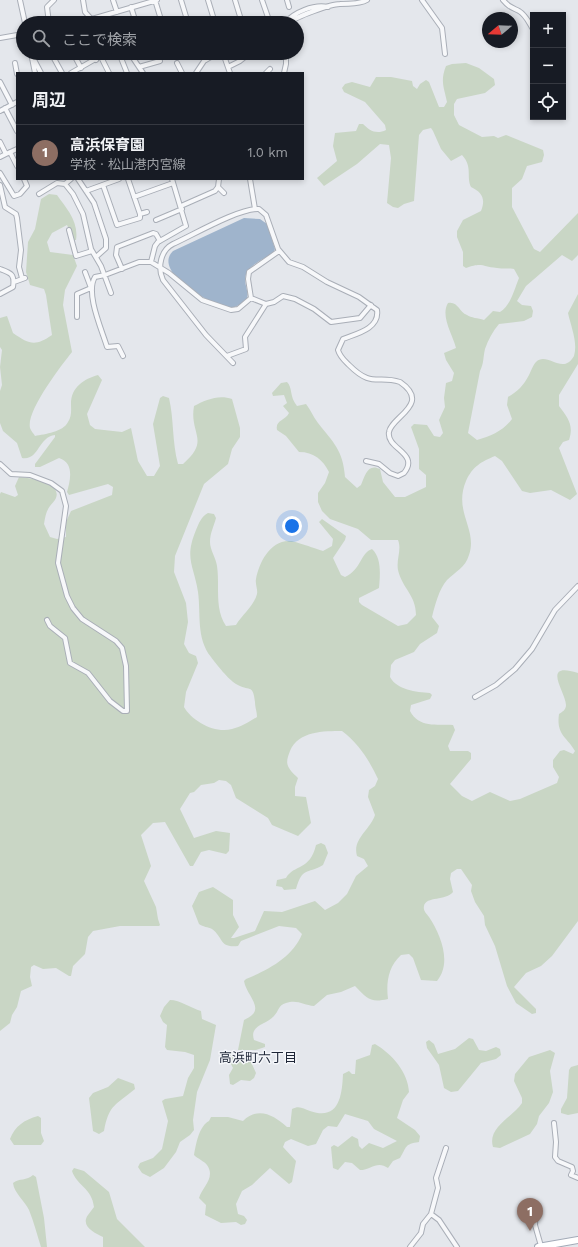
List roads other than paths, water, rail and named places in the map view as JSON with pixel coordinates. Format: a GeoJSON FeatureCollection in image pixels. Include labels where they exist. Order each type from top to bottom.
{"type":"FeatureCollection","features":[{"type":"Feature","properties":{"kind":"main road"},"geometry":{"type":"LineString","coordinates":[[540,1247],[578,1240]]}},
{"type":"Feature","properties":{"kind":"street"},"geometry":{"type":"LineString","coordinates":[[20,0],[23,16]]}},
{"type":"Feature","properties":{"kind":"street"},"geometry":{"type":"LineString","coordinates":[[48,16],[47,7],[54,0]]}},
{"type":"Feature","properties":{"kind":"street"},"geometry":{"type":"LineString","coordinates":[[83,0],[85,12],[88,16]]}},
{"type":"Feature","properties":{"kind":"street"},"geometry":{"type":"LineString","coordinates":[[113,0],[117,12]]}},
{"type":"Feature","properties":{"kind":"street"},"geometry":{"type":"LineString","coordinates":[[107,16],[156,0],[160,16]]}},
{"type":"Feature","properties":{"kind":"street"},"geometry":{"type":"LineString","coordinates":[[181,0],[186,16]]}},
{"type":"Feature","properties":{"kind":"street"},"geometry":{"type":"LineString","coordinates":[[208,0],[213,16]]}},
{"type":"Feature","properties":{"kind":"street"},"geometry":{"type":"LineString","coordinates":[[235,0],[240,16]]}},
{"type":"Feature","properties":{"kind":"street"},"geometry":{"type":"LineString","coordinates":[[262,0],[268,16]]}},
{"type":"Feature","properties":{"kind":"street"},"geometry":{"type":"LineString","coordinates":[[287,0],[289,7]]}},
{"type":"Feature","properties":{"kind":"street"},"geometry":{"type":"LineString","coordinates":[[301,16],[339,4],[358,4],[367,0]]}},
{"type":"Feature","properties":{"kind":"street"},"geometry":{"type":"LineString","coordinates":[[422,0],[442,28],[445,54]]}},
{"type":"Feature","properties":{"kind":"street"},"geometry":{"type":"LineString","coordinates":[[503,0],[509,8],[519,11],[524,15],[530,24]]}},
{"type":"Feature","properties":{"kind":"street"},"geometry":{"type":"LineString","coordinates":[[293,16],[319,6],[328,7]]}},
{"type":"Feature","properties":{"kind":"street"},"geometry":{"type":"LineString","coordinates":[[131,7],[134,16]]}},
{"type":"Feature","properties":{"kind":"street"},"geometry":{"type":"LineString","coordinates":[[0,38],[16,35]]}},
{"type":"Feature","properties":{"kind":"street"},"geometry":{"type":"LineString","coordinates":[[32,60],[35,72]]}},
{"type":"Feature","properties":{"kind":"street"},"geometry":{"type":"LineString","coordinates":[[34,60],[40,72]]}},
{"type":"Feature","properties":{"kind":"street"},"geometry":{"type":"LineString","coordinates":[[55,60],[61,72]]}},
{"type":"Feature","properties":{"kind":"street"},"geometry":{"type":"LineString","coordinates":[[77,60],[81,68]]}},
{"type":"Feature","properties":{"kind":"street"},"geometry":{"type":"LineString","coordinates":[[73,72],[96,60]]}},
{"type":"Feature","properties":{"kind":"street"},"geometry":{"type":"LineString","coordinates":[[102,60],[108,72]]}},
{"type":"Feature","properties":{"kind":"street"},"geometry":{"type":"LineString","coordinates":[[121,60],[126,72]]}},
{"type":"Feature","properties":{"kind":"street"},"geometry":{"type":"LineString","coordinates":[[133,60],[142,72]]}},
{"type":"Feature","properties":{"kind":"street"},"geometry":{"type":"LineString","coordinates":[[197,72],[206,60]]}},
{"type":"Feature","properties":{"kind":"street"},"geometry":{"type":"LineString","coordinates":[[226,60],[230,72]]}},
{"type":"Feature","properties":{"kind":"street"},"geometry":{"type":"LineString","coordinates":[[228,67],[241,60]]}},
{"type":"Feature","properties":{"kind":"street"},"geometry":{"type":"LineString","coordinates":[[284,72],[286,60]]}},
{"type":"Feature","properties":{"kind":"street"},"geometry":{"type":"LineString","coordinates":[[139,67],[160,61]]}},
{"type":"Feature","properties":{"kind":"street"},"geometry":{"type":"LineString","coordinates":[[15,63],[17,72]]}},
{"type":"Feature","properties":{"kind":"street"},"geometry":{"type":"LineString","coordinates":[[177,63],[182,72]]}},
{"type":"Feature","properties":{"kind":"street"},"geometry":{"type":"LineString","coordinates":[[267,72],[270,69]]}},
{"type":"Feature","properties":{"kind":"street"},"geometry":{"type":"LineString","coordinates":[[0,82],[12,105]]}},
{"type":"Feature","properties":{"kind":"street"},"geometry":{"type":"LineString","coordinates":[[0,111],[16,103]]}},
{"type":"Feature","properties":{"kind":"street"},"geometry":{"type":"LineString","coordinates":[[5,108],[16,129]]}},
{"type":"Feature","properties":{"kind":"street"},"geometry":{"type":"LineString","coordinates":[[0,142],[16,165]]}},
{"type":"Feature","properties":{"kind":"street"},"geometry":{"type":"LineString","coordinates":[[0,157],[16,149]]}},
{"type":"Feature","properties":{"kind":"street"},"geometry":{"type":"LineString","coordinates":[[0,173],[14,196],[20,194],[27,186],[24,180]]}},
{"type":"Feature","properties":{"kind":"street"},"geometry":{"type":"LineString","coordinates":[[65,184],[70,180]]}},
{"type":"Feature","properties":{"kind":"street"},"geometry":{"type":"LineString","coordinates":[[79,180],[93,200],[106,242],[104,251],[96,258]]}},
{"type":"Feature","properties":{"kind":"street"},"geometry":{"type":"LineString","coordinates":[[86,191],[116,180]]}},
{"type":"Feature","properties":{"kind":"street"},"geometry":{"type":"LineString","coordinates":[[103,185],[117,225],[140,218],[128,180]]}},
{"type":"Feature","properties":{"kind":"street"},"geometry":{"type":"LineString","coordinates":[[156,220],[202,198],[218,187],[219,180]]}},
{"type":"Feature","properties":{"kind":"street"},"geometry":{"type":"LineString","coordinates":[[250,180],[254,209]]}},
{"type":"Feature","properties":{"kind":"street"},"geometry":{"type":"LineString","coordinates":[[134,197],[173,181],[186,226],[160,241],[155,246],[151,262]]}},
{"type":"Feature","properties":{"kind":"street"},"geometry":{"type":"LineString","coordinates":[[39,194],[58,183],[65,184],[73,194],[82,214],[92,251],[105,275],[111,293]]}},
{"type":"Feature","properties":{"kind":"street"},"geometry":{"type":"LineString","coordinates":[[0,185],[5,207],[16,214],[17,218],[21,250],[19,267],[24,278],[14,282]]}},
{"type":"Feature","properties":{"kind":"street"},"geometry":{"type":"LineString","coordinates":[[218,187],[224,193]]}},
{"type":"Feature","properties":{"kind":"street"},"geometry":{"type":"LineString","coordinates":[[233,363],[227,356],[222,354],[206,335],[176,298],[162,277],[162,252],[168,246],[229,218],[254,209],[261,210],[266,215],[279,251],[289,262],[303,267],[327,282],[350,292],[378,312],[371,326],[359,334],[343,339],[339,346],[339,354],[354,371],[365,378],[400,382],[407,388],[411,399],[408,411],[392,425],[389,433],[391,442],[404,453],[407,461],[406,471],[401,475],[394,475],[379,464],[366,462]]}},
{"type":"Feature","properties":{"kind":"street"},"geometry":{"type":"LineString","coordinates":[[140,214],[147,212]]}},
{"type":"Feature","properties":{"kind":"street"},"geometry":{"type":"LineString","coordinates":[[69,230],[76,256],[92,251]]}},
{"type":"Feature","properties":{"kind":"street"},"geometry":{"type":"LineString","coordinates":[[122,269],[116,255],[117,247],[153,233],[156,234],[160,241]]}},
{"type":"Feature","properties":{"kind":"street"},"geometry":{"type":"LineString","coordinates":[[251,298],[248,279],[249,272],[279,251]]}},
{"type":"Feature","properties":{"kind":"street"},"geometry":{"type":"LineString","coordinates":[[77,317],[77,294],[92,288],[96,277],[140,262],[151,262],[169,273],[202,300],[210,304],[235,310],[251,298]]}},
{"type":"Feature","properties":{"kind":"street"},"geometry":{"type":"LineString","coordinates":[[0,269],[14,274],[13,287],[0,294]]}},
{"type":"Feature","properties":{"kind":"street"},"geometry":{"type":"LineString","coordinates":[[85,272],[92,288],[97,317],[107,347],[118,346],[123,356]]}},
{"type":"Feature","properties":{"kind":"street"},"geometry":{"type":"LineString","coordinates":[[251,298],[266,304],[274,302],[283,296],[289,297],[314,309],[328,321],[335,322],[350,318],[360,318],[371,306]]}},
{"type":"Feature","properties":{"kind":"street"},"geometry":{"type":"LineString","coordinates":[[227,356],[246,349],[246,337],[266,304]]}},
{"type":"Feature","properties":{"kind":"street"},"geometry":{"type":"LineString","coordinates":[[0,464],[11,474],[30,475],[51,483],[62,491],[66,506],[58,563],[67,596],[73,608],[82,619],[116,641],[122,648],[126,666],[127,706],[125,712],[110,701],[91,676],[70,663],[65,638],[50,626],[47,620]]}},
{"type":"Feature","properties":{"kind":"street"},"geometry":{"type":"LineString","coordinates":[[475,697],[496,685],[515,669],[532,650],[555,610],[578,586]]}},
{"type":"Feature","properties":{"kind":"street"},"geometry":{"type":"LineString","coordinates":[[554,1123],[556,1138],[555,1157],[572,1167],[573,1170],[571,1175],[578,1178]]}},
{"type":"Feature","properties":{"kind":"street"},"geometry":{"type":"LineString","coordinates":[[410,1247],[421,1233],[423,1224],[431,1214],[438,1188],[436,1178],[446,1148]]}},
{"type":"Feature","properties":{"kind":"street"},"geometry":{"type":"LineString","coordinates":[[536,1208],[535,1226],[540,1247]]}},
{"type":"Feature","properties":{"kind":"street"},"geometry":{"type":"LineString","coordinates":[[431,1214],[442,1224],[458,1247]]}},
{"type":"Feature","properties":{"kind":"water"},"geometry":{"type":"Polygon","coordinates":[[[244,218],[260,219],[267,224],[275,249],[273,253],[249,269],[245,278],[247,296],[241,304],[232,308],[212,302],[188,287],[177,278],[170,269],[168,259],[173,251],[244,218]]]}},
{"type":"Feature","properties":{"kind":"place","name":"高浜保育園"},"geometry":{"type":"Point","coordinates":[530,1231]}},
{"type":"Feature","properties":{"kind":"district","name":"高浜町六丁目"},"geometry":{"type":"Point","coordinates":[258,1057]}}]}
